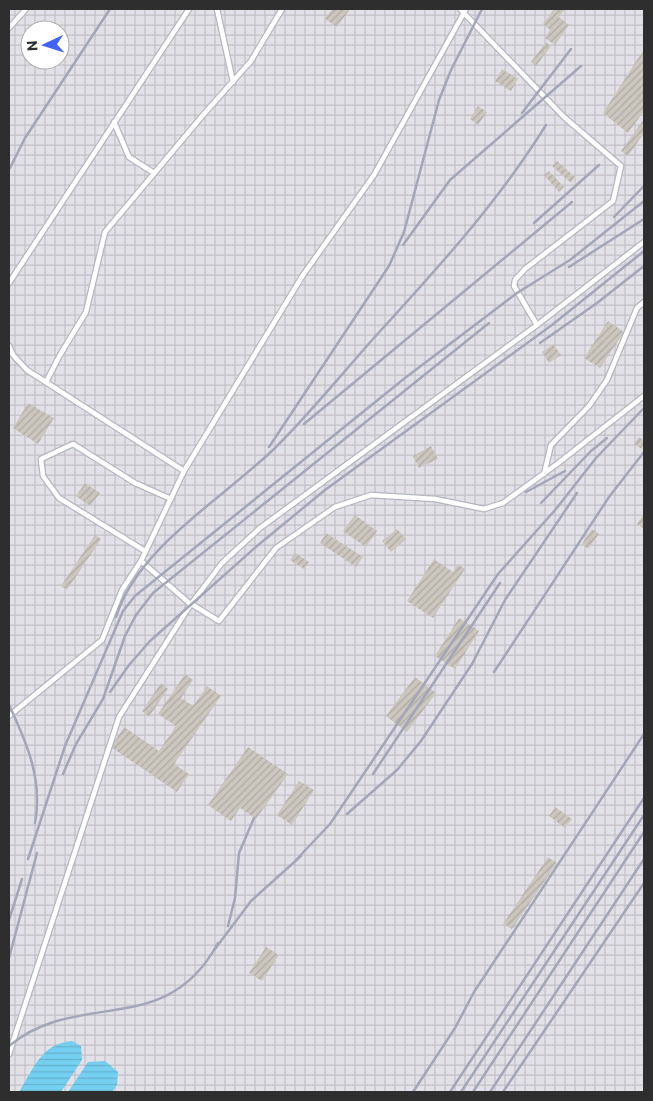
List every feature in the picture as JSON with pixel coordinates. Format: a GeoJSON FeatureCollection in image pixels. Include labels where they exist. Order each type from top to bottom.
{"type":"FeatureCollection","features":[{"type":"Feature","properties":{"kind":"lane"},"geometry":{"type":"LineString","coordinates":[[9,28],[26,9]]}},
{"type":"Feature","properties":{"kind":"lane"},"geometry":{"type":"LineString","coordinates":[[9,283],[189,9]]}},
{"type":"Feature","properties":{"kind":"lane"},"geometry":{"type":"LineString","coordinates":[[217,9],[233,82]]}},
{"type":"Feature","properties":{"kind":"lane"},"geometry":{"type":"LineString","coordinates":[[46,382],[86,312],[105,232],[251,61],[282,9]]}},
{"type":"Feature","properties":{"kind":"lane"},"geometry":{"type":"LineString","coordinates":[[9,716],[102,640],[122,590],[141,560],[184,471],[302,275],[374,175],[464,10],[564,117],[621,166],[612,201],[525,269],[515,280],[514,286],[537,325]]}},
{"type":"Feature","properties":{"kind":"lane"},"geometry":{"type":"LineString","coordinates":[[114,122],[129,157],[154,173]]}},
{"type":"Feature","properties":{"kind":"lane"},"geometry":{"type":"LineString","coordinates":[[9,1054],[105,754],[119,717],[191,604],[222,563],[260,528],[537,325],[644,242]]}},
{"type":"Feature","properties":{"kind":"lane"},"geometry":{"type":"LineString","coordinates":[[544,474],[550,445],[589,406],[607,380],[637,308],[644,302]]}},
{"type":"Feature","properties":{"kind":"lane"},"geometry":{"type":"LineString","coordinates":[[9,346],[27,370],[184,471]]}},
{"type":"Feature","properties":{"kind":"lane"},"geometry":{"type":"LineString","coordinates":[[141,560],[191,604],[219,621],[276,548],[335,507],[370,495],[435,499],[484,509],[503,503],[544,474],[644,396]]}},
{"type":"Feature","properties":{"kind":"lane"},"geometry":{"type":"LineString","coordinates":[[145,551],[59,498],[43,476],[41,459],[73,444],[135,483],[171,499]]}},
{"type":"Feature","properties":{"kind":"shaded area"},"geometry":{"type":"Polygon","coordinates":[[[9,9],[644,9],[644,1092],[9,1092],[9,9]]]}},
{"type":"Feature","properties":{"kind":"water"},"geometry":{"type":"Polygon","coordinates":[[[72,1041],[81,1046],[82,1060],[61,1092],[19,1092],[34,1066],[46,1052],[61,1043],[72,1041]]]}},
{"type":"Feature","properties":{"kind":"water"},"geometry":{"type":"Polygon","coordinates":[[[105,1061],[118,1072],[117,1085],[112,1092],[68,1092],[88,1062],[105,1061]]]}},
{"type":"Feature","properties":{"kind":"building"},"geometry":{"type":"Polygon","coordinates":[[[332,9],[350,9],[337,27],[325,19],[332,9]]]}},
{"type":"Feature","properties":{"kind":"building"},"geometry":{"type":"Polygon","coordinates":[[[554,9],[565,9],[559,17],[569,25],[555,45],[545,38],[550,30],[543,24],[554,9]]]}},
{"type":"Feature","properties":{"kind":"building"},"geometry":{"type":"Polygon","coordinates":[[[546,42],[551,46],[536,66],[531,62],[546,42]]]}},
{"type":"Feature","properties":{"kind":"building"},"geometry":{"type":"Polygon","coordinates":[[[644,49],[644,111],[628,133],[603,113],[644,49]]]}},
{"type":"Feature","properties":{"kind":"building"},"geometry":{"type":"Polygon","coordinates":[[[502,69],[518,79],[511,91],[495,81],[502,69]]]}},
{"type":"Feature","properties":{"kind":"building"},"geometry":{"type":"Polygon","coordinates":[[[478,106],[487,112],[478,125],[470,119],[478,106]]]}},
{"type":"Feature","properties":{"kind":"building"},"geometry":{"type":"Polygon","coordinates":[[[644,119],[644,133],[628,156],[621,151],[644,119]]]}},
{"type":"Feature","properties":{"kind":"building"},"geometry":{"type":"Polygon","coordinates":[[[557,161],[575,177],[571,183],[552,166],[557,161]]]}},
{"type":"Feature","properties":{"kind":"building"},"geometry":{"type":"Polygon","coordinates":[[[549,171],[564,187],[559,192],[544,175],[549,171]]]}},
{"type":"Feature","properties":{"kind":"building"},"geometry":{"type":"Polygon","coordinates":[[[608,321],[624,332],[600,368],[584,358],[608,321]]]}},
{"type":"Feature","properties":{"kind":"building"},"geometry":{"type":"Polygon","coordinates":[[[553,344],[561,355],[549,363],[542,352],[553,344]]]}},
{"type":"Feature","properties":{"kind":"building"},"geometry":{"type":"Polygon","coordinates":[[[28,403],[54,418],[38,444],[13,428],[28,403]]]}},
{"type":"Feature","properties":{"kind":"building"},"geometry":{"type":"Polygon","coordinates":[[[639,437],[644,441],[642,449],[634,444],[639,437]]]}},
{"type":"Feature","properties":{"kind":"building"},"geometry":{"type":"Polygon","coordinates":[[[431,446],[438,459],[419,468],[413,456],[431,446]]]}},
{"type":"Feature","properties":{"kind":"building"},"geometry":{"type":"Polygon","coordinates":[[[85,483],[100,493],[90,506],[76,496],[85,483]]]}},
{"type":"Feature","properties":{"kind":"building"},"geometry":{"type":"Polygon","coordinates":[[[644,514],[644,529],[637,524],[644,514]]]}},
{"type":"Feature","properties":{"kind":"building"},"geometry":{"type":"Polygon","coordinates":[[[355,515],[377,531],[366,547],[343,531],[355,515]]]}},
{"type":"Feature","properties":{"kind":"building"},"geometry":{"type":"Polygon","coordinates":[[[397,529],[406,539],[391,552],[382,541],[397,529]]]}},
{"type":"Feature","properties":{"kind":"building"},"geometry":{"type":"Polygon","coordinates":[[[592,529],[599,534],[588,549],[582,544],[592,529]]]}},
{"type":"Feature","properties":{"kind":"building"},"geometry":{"type":"Polygon","coordinates":[[[326,533],[363,557],[356,567],[320,543],[326,533]]]}},
{"type":"Feature","properties":{"kind":"building"},"geometry":{"type":"Polygon","coordinates":[[[95,535],[101,539],[67,590],[61,586],[95,535]]]}},
{"type":"Feature","properties":{"kind":"building"},"geometry":{"type":"Polygon","coordinates":[[[295,553],[309,562],[304,569],[290,560],[295,553]]]}},
{"type":"Feature","properties":{"kind":"building"},"geometry":{"type":"Polygon","coordinates":[[[434,559],[453,572],[458,564],[465,569],[433,618],[407,601],[434,559]]]}},
{"type":"Feature","properties":{"kind":"building"},"geometry":{"type":"Polygon","coordinates":[[[459,618],[479,631],[455,669],[435,656],[459,618]]]}},
{"type":"Feature","properties":{"kind":"building"},"geometry":{"type":"Polygon","coordinates":[[[185,674],[193,680],[181,698],[193,706],[207,686],[221,696],[174,764],[189,774],[177,792],[111,747],[124,727],[159,751],[176,726],[158,714],[185,674]]]}},
{"type":"Feature","properties":{"kind":"building"},"geometry":{"type":"Polygon","coordinates":[[[415,677],[436,693],[407,732],[386,716],[415,677]]]}},
{"type":"Feature","properties":{"kind":"building"},"geometry":{"type":"Polygon","coordinates":[[[161,683],[168,689],[149,717],[142,711],[161,683]]]}},
{"type":"Feature","properties":{"kind":"building"},"geometry":{"type":"Polygon","coordinates":[[[248,747],[288,774],[256,819],[240,808],[231,821],[208,805],[248,747]]]}},
{"type":"Feature","properties":{"kind":"building"},"geometry":{"type":"Polygon","coordinates":[[[299,781],[314,790],[292,825],[277,815],[299,781]]]}},
{"type":"Feature","properties":{"kind":"building"},"geometry":{"type":"Polygon","coordinates":[[[555,807],[572,819],[565,828],[549,816],[555,807]]]}},
{"type":"Feature","properties":{"kind":"building"},"geometry":{"type":"Polygon","coordinates":[[[548,857],[557,863],[512,929],[503,924],[548,857]]]}},
{"type":"Feature","properties":{"kind":"building"},"geometry":{"type":"Polygon","coordinates":[[[266,947],[279,955],[262,981],[249,973],[266,947]]]}},
{"type":"Feature","properties":{"kind":"railway"},"geometry":{"type":"LineString","coordinates":[[10,168],[25,138],[110,9]]}},
{"type":"Feature","properties":{"kind":"railway"},"geometry":{"type":"LineString","coordinates":[[269,447],[389,266],[404,232],[439,100],[451,70],[482,9]]}},
{"type":"Feature","properties":{"kind":"railway"},"geometry":{"type":"LineString","coordinates":[[522,113],[571,49]]}},
{"type":"Feature","properties":{"kind":"railway"},"geometry":{"type":"LineString","coordinates":[[403,245],[450,180],[581,66]]}},
{"type":"Feature","properties":{"kind":"railway"},"geometry":{"type":"LineString","coordinates":[[116,617],[127,591],[143,568],[163,545],[277,446],[314,407],[464,236],[507,182],[546,125]]}},
{"type":"Feature","properties":{"kind":"railway"},"geometry":{"type":"LineString","coordinates":[[534,223],[599,165]]}},
{"type":"Feature","properties":{"kind":"railway"},"geometry":{"type":"LineString","coordinates":[[614,217],[644,186]]}},
{"type":"Feature","properties":{"kind":"railway"},"geometry":{"type":"LineString","coordinates":[[28,859],[65,746],[123,611],[135,596],[405,378],[517,293],[570,260],[644,201]]}},
{"type":"Feature","properties":{"kind":"railway"},"geometry":{"type":"LineString","coordinates":[[304,424],[572,202]]}},
{"type":"Feature","properties":{"kind":"railway"},"geometry":{"type":"LineString","coordinates":[[569,267],[644,219]]}},
{"type":"Feature","properties":{"kind":"railway"},"geometry":{"type":"LineString","coordinates":[[110,692],[129,665],[150,641],[257,546],[325,490],[552,325],[644,251]]}},
{"type":"Feature","properties":{"kind":"railway"},"geometry":{"type":"LineString","coordinates":[[540,343],[597,303],[644,266]]}},
{"type":"Feature","properties":{"kind":"railway"},"geometry":{"type":"LineString","coordinates":[[63,774],[76,744],[103,699],[125,636],[136,615],[153,593],[489,323]]}},
{"type":"Feature","properties":{"kind":"railway"},"geometry":{"type":"LineString","coordinates":[[296,860],[330,824],[498,574],[556,509],[596,458],[644,408]]}},
{"type":"Feature","properties":{"kind":"railway"},"geometry":{"type":"LineString","coordinates":[[541,503],[591,451],[607,438]]}},
{"type":"Feature","properties":{"kind":"railway"},"geometry":{"type":"LineString","coordinates":[[494,672],[609,497],[644,452]]}},
{"type":"Feature","properties":{"kind":"railway"},"geometry":{"type":"LineString","coordinates":[[526,492],[565,471]]}},
{"type":"Feature","properties":{"kind":"railway"},"geometry":{"type":"LineString","coordinates":[[347,814],[397,770],[421,741],[472,664],[505,600],[577,493]]}},
{"type":"Feature","properties":{"kind":"railway"},"geometry":{"type":"LineString","coordinates":[[373,774],[500,583]]}},
{"type":"Feature","properties":{"kind":"railway"},"geometry":{"type":"LineString","coordinates":[[9,705],[22,733],[32,762],[37,792],[35,823]]}},
{"type":"Feature","properties":{"kind":"railway"},"geometry":{"type":"LineString","coordinates":[[413,1092],[455,1028],[474,992],[644,734]]}},
{"type":"Feature","properties":{"kind":"railway"},"geometry":{"type":"LineString","coordinates":[[450,1092],[644,798]]}},
{"type":"Feature","properties":{"kind":"railway"},"geometry":{"type":"LineString","coordinates":[[461,1092],[644,815]]}},
{"type":"Feature","properties":{"kind":"railway"},"geometry":{"type":"LineString","coordinates":[[228,926],[235,898],[239,853],[254,818]]}},
{"type":"Feature","properties":{"kind":"railway"},"geometry":{"type":"LineString","coordinates":[[473,1092],[644,832]]}},
{"type":"Feature","properties":{"kind":"railway"},"geometry":{"type":"LineString","coordinates":[[9,958],[37,853]]}},
{"type":"Feature","properties":{"kind":"railway"},"geometry":{"type":"LineString","coordinates":[[215,949],[251,901],[301,856]]}},
{"type":"Feature","properties":{"kind":"railway"},"geometry":{"type":"LineString","coordinates":[[490,1092],[644,859]]}},
{"type":"Feature","properties":{"kind":"railway"},"geometry":{"type":"LineString","coordinates":[[9,920],[22,879]]}},
{"type":"Feature","properties":{"kind":"railway"},"geometry":{"type":"LineString","coordinates":[[503,1092],[644,883]]}},
{"type":"Feature","properties":{"kind":"railway"},"geometry":{"type":"LineString","coordinates":[[9,1046],[36,1029],[64,1019],[147,1003],[173,992],[197,973],[218,943]]}}]}
